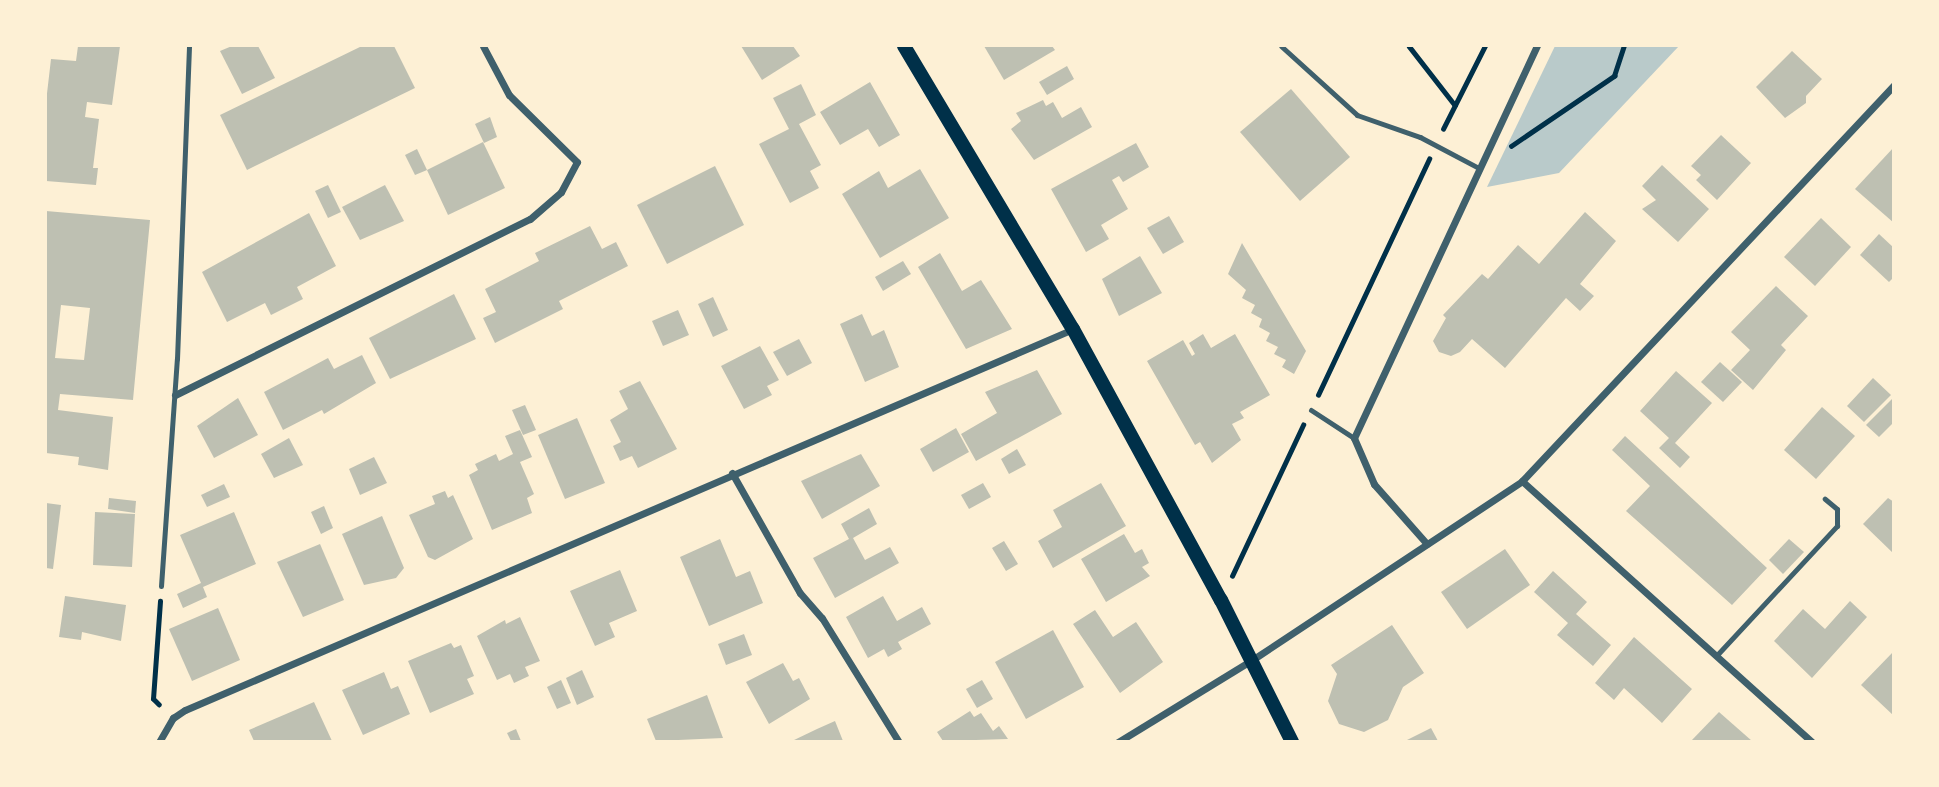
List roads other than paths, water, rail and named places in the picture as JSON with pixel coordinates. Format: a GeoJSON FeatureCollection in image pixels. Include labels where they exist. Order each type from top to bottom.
{"type":"FeatureCollection","features":[{"type":"Feature","properties":{"kind":"main road"},"geometry":{"type":"LineString","coordinates":[[904,46],[1073,329],[1221,600],[1292,741]]}},
{"type":"Feature","properties":{"kind":"street"},"geometry":{"type":"LineString","coordinates":[[175,394],[530,219],[561,192],[577,162],[509,95],[483,46]]}},
{"type":"Feature","properties":{"kind":"street"},"geometry":{"type":"LineString","coordinates":[[1427,544],[1374,484],[1354,438],[1477,167],[1536,46]]}},
{"type":"Feature","properties":{"kind":"street"},"geometry":{"type":"LineString","coordinates":[[1118,741],[1252,660],[1522,481],[1892,91]]}},
{"type":"Feature","properties":{"kind":"street"},"geometry":{"type":"LineString","coordinates":[[159,741],[173,718],[732,473],[1073,329]]}},
{"type":"Feature","properties":{"kind":"street"},"geometry":{"type":"LineString","coordinates":[[732,473],[800,593],[822,618],[899,741]]}},
{"type":"Feature","properties":{"kind":"street"},"geometry":{"type":"LineString","coordinates":[[1522,481],[1812,741]]}},
{"type":"Feature","properties":{"kind":"lane"},"geometry":{"type":"LineString","coordinates":[[162,586],[175,394],[190,46]]}},
{"type":"Feature","properties":{"kind":"lane"},"geometry":{"type":"LineString","coordinates":[[1281,46],[1357,115],[1436,144],[1477,167]]}},
{"type":"Feature","properties":{"kind":"lane"},"geometry":{"type":"LineString","coordinates":[[1311,410],[1354,438]]}},
{"type":"Feature","properties":{"kind":"lane"},"geometry":{"type":"LineString","coordinates":[[1716,656],[1837,526],[1837,509],[1825,499]]}}]}
